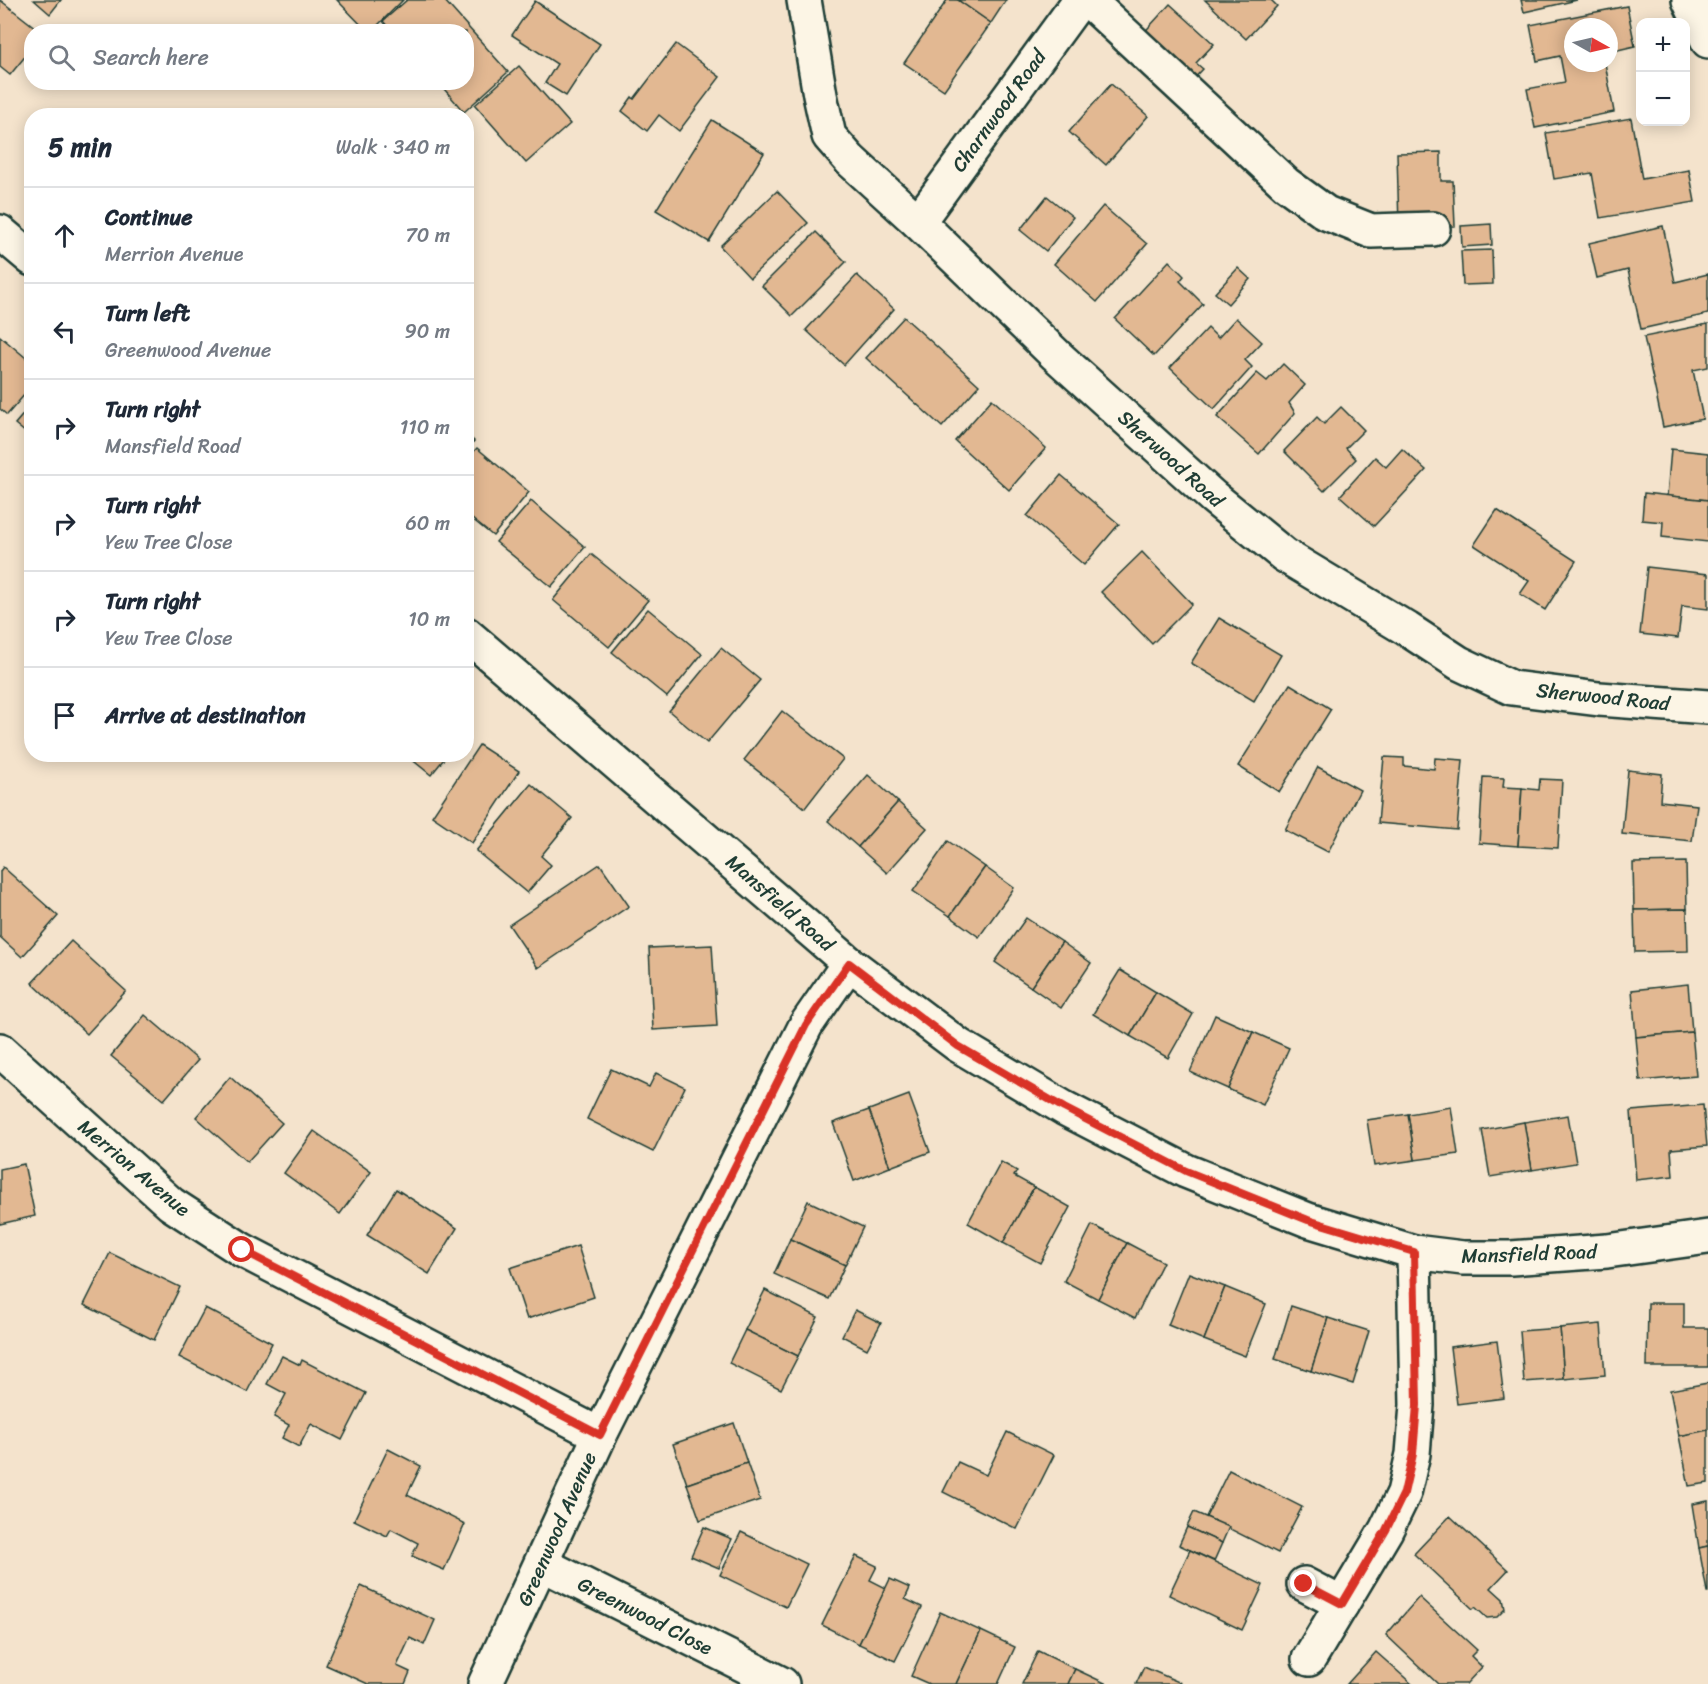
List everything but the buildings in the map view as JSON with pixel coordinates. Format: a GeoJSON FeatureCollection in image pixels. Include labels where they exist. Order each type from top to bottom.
{"type":"FeatureCollection","features":[{"type":"Feature","properties":{"kind":"street","name":"Sherwood Road"},"geometry":{"type":"LineString","coordinates":[[804,0],[829,136],[850,160],[1056,355],[1213,497],[1284,555],[1459,663],[1512,688],[1599,699],[1708,707]]}},
{"type":"Feature","properties":{"kind":"street","name":"Charnwood Road"},"geometry":{"type":"LineString","coordinates":[[918,222],[1080,0]]}},
{"type":"Feature","properties":{"kind":"street"},"geometry":{"type":"LineString","coordinates":[[1088,0],[1286,184],[1326,213],[1371,231],[1433,229]]}},
{"type":"Feature","properties":{"kind":"street"},"geometry":{"type":"LineString","coordinates":[[1689,0],[1708,41]]}},
{"type":"Feature","properties":{"kind":"street"},"geometry":{"type":"LineString","coordinates":[[0,232],[24,252]]}},
{"type":"Feature","properties":{"kind":"street","name":"Mansfield Road"},"geometry":{"type":"LineString","coordinates":[[474,641],[849,963],[958,1046],[1064,1108],[1175,1166],[1308,1220],[1414,1252],[1464,1258],[1511,1258],[1607,1251],[1708,1237]]}},
{"type":"Feature","properties":{"kind":"street","name":"Greenwood Avenue"},"geometry":{"type":"LineString","coordinates":[[485,1684],[600,1435],[806,1025],[849,963]]}},
{"type":"Feature","properties":{"kind":"street","name":"Merrion Avenue"},"geometry":{"type":"LineString","coordinates":[[0,1050],[171,1204],[242,1250],[600,1435]]}},
{"type":"Feature","properties":{"kind":"street"},"geometry":{"type":"LineString","coordinates":[[1309,1659],[1404,1493],[1413,1454],[1417,1405],[1414,1252]]}},
{"type":"Feature","properties":{"kind":"street","name":"Greenwood Close"},"geometry":{"type":"LineString","coordinates":[[542,1564],[782,1684]]}},
{"type":"Feature","properties":{"kind":"street"},"geometry":{"type":"LineString","coordinates":[[1304,1584],[1342,1604]]}},
{"type":"Feature","properties":{"kind":"route"},"geometry":{"type":"LineString","coordinates":[[242,1250],[600,1435],[806,1025],[849,963],[958,1046],[1064,1108],[1186,1171],[1308,1220],[1414,1252],[1417,1405],[1413,1454],[1404,1493],[1386,1530],[1342,1604],[1304,1584]]}}]}
